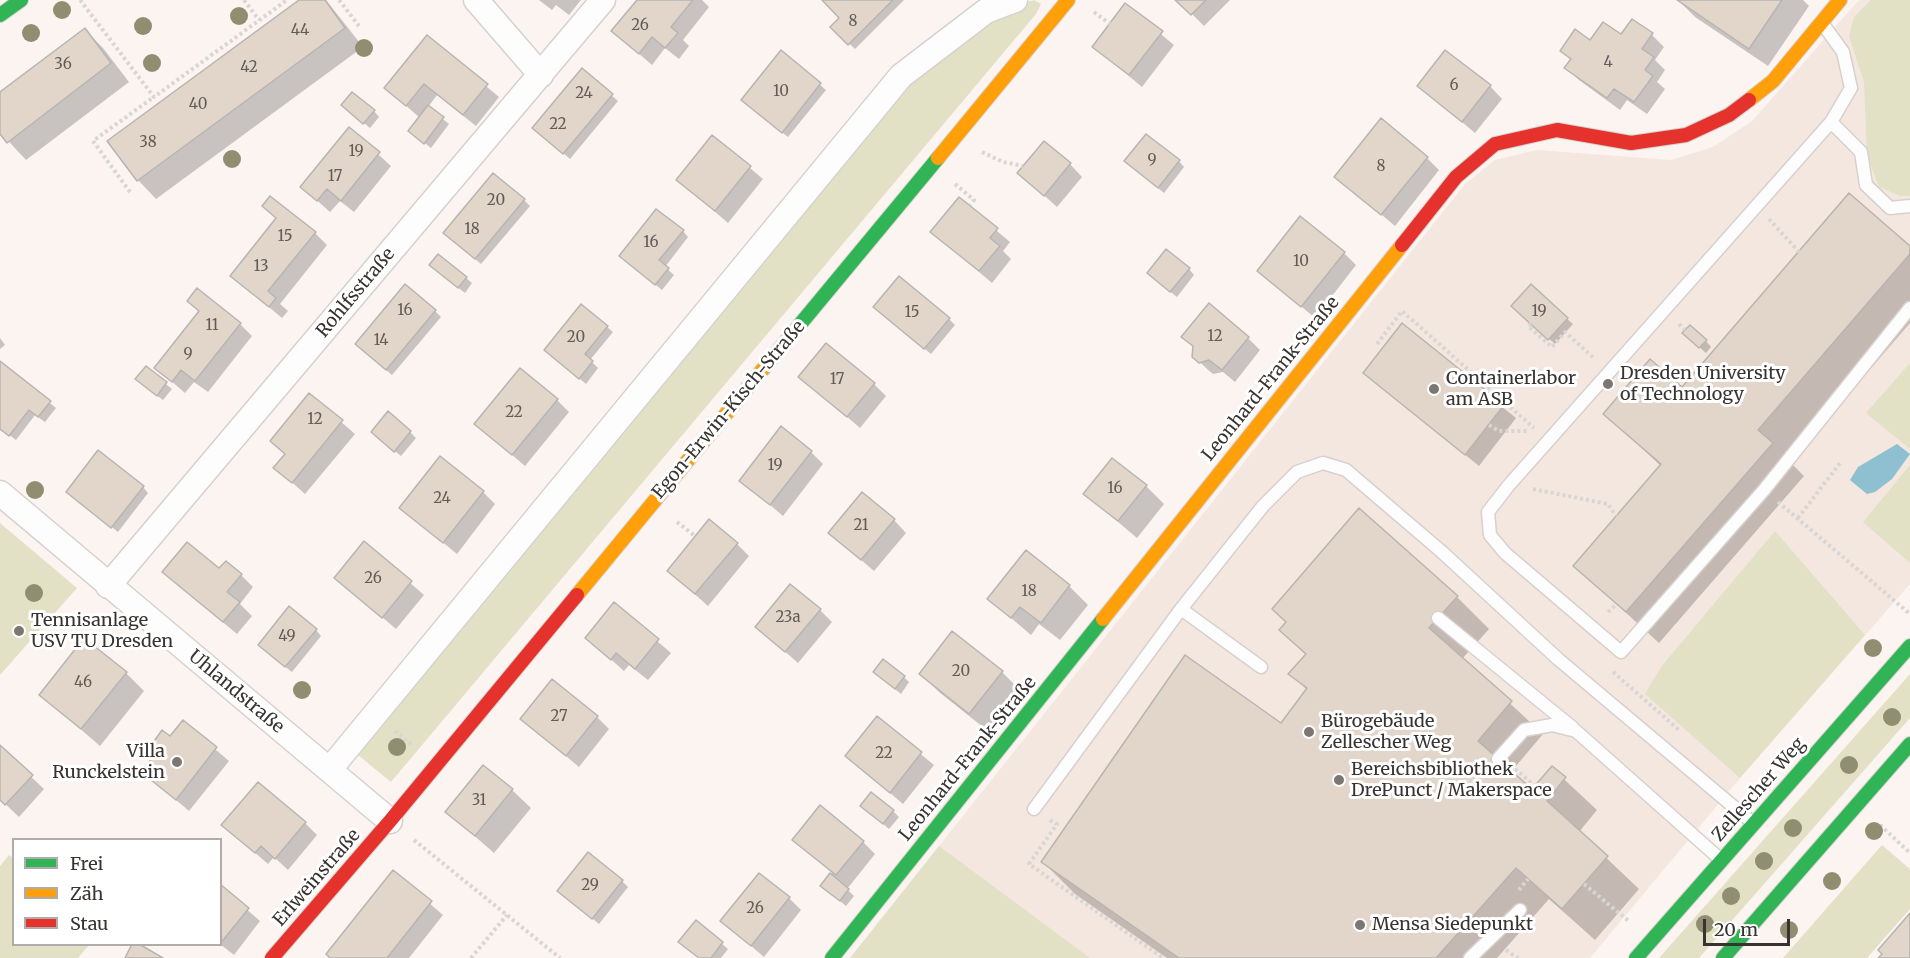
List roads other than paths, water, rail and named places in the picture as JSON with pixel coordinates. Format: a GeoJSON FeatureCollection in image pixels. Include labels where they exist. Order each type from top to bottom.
{"type":"FeatureCollection","features":[{"type":"Feature","properties":{"kind":"street"},"geometry":{"type":"LineString","coordinates":[[0,15],[21,0]]}},
{"type":"Feature","properties":{"kind":"street"},"geometry":{"type":"LineString","coordinates":[[476,0],[541,75]]}},
{"type":"Feature","properties":{"kind":"street","name":"Rohlfsstraße"},"geometry":{"type":"LineString","coordinates":[[108,586],[603,0]]}},
{"type":"Feature","properties":{"kind":"street"},"geometry":{"type":"LineString","coordinates":[[330,769],[901,76],[986,11],[1015,0]]}},
{"type":"Feature","properties":{"kind":"street","name":"Egon-Erwin-Kisch-Straße"},"geometry":{"type":"LineString","coordinates":[[390,821],[1068,0]]}},
{"type":"Feature","properties":{"kind":"street","name":"Leonhard-Frank-Straße"},"geometry":{"type":"LineString","coordinates":[[832,958],[1456,177],[1495,144],[1557,130],[1631,143],[1686,135],[1729,115],[1773,81],[1840,0]]}},
{"type":"Feature","properties":{"kind":"street","name":"Uhlandstraße"},"geometry":{"type":"LineString","coordinates":[[0,494],[390,821]]}},
{"type":"Feature","properties":{"kind":"street","name":"Zellescher Weg"},"geometry":{"type":"LineString","coordinates":[[1636,958],[1910,646]]}},
{"type":"Feature","properties":{"kind":"street"},"geometry":{"type":"LineString","coordinates":[[1723,958],[1910,744]]}},
{"type":"Feature","properties":{"kind":"street","name":"Erlweinstraße"},"geometry":{"type":"LineString","coordinates":[[272,958],[390,821]]}},
{"type":"Feature","properties":{"kind":"lane"},"geometry":{"type":"LineString","coordinates":[[1818,28],[1843,52],[1851,88],[1831,122],[1509,484],[1488,512],[1490,535],[1504,553],[1621,652],[1764,490],[1910,308]]}},
{"type":"Feature","properties":{"kind":"lane"},"geometry":{"type":"LineString","coordinates":[[1831,122],[1861,152],[1866,185],[1890,208],[1910,206]]}},
{"type":"Feature","properties":{"kind":"lane"},"geometry":{"type":"LineString","coordinates":[[1034,809],[1181,609],[1263,506],[1297,472],[1323,463],[1346,470],[1442,552],[1558,659],[1754,824]]}},
{"type":"Feature","properties":{"kind":"lane"},"geometry":{"type":"LineString","coordinates":[[1181,609],[1261,667]]}},
{"type":"Feature","properties":{"kind":"lane"},"geometry":{"type":"LineString","coordinates":[[1438,618],[1576,731],[1721,860]]}},
{"type":"Feature","properties":{"kind":"lane"},"geometry":{"type":"LineString","coordinates":[[1498,759],[1524,730],[1552,725],[1576,731]]}},
{"type":"Feature","properties":{"kind":"lane"},"geometry":{"type":"LineString","coordinates":[[1470,958],[1520,910]]}},
{"type":"Feature","properties":{"kind":"water"},"geometry":{"type":"Polygon","coordinates":[[[1897,444],[1910,454],[1892,479],[1875,492],[1867,494],[1850,480],[1858,467],[1897,444]]]}},
{"type":"Feature","properties":{"kind":"place","name":"Dresden University of Technology"},"geometry":{"type":"Point","coordinates":[1608,384]}},
{"type":"Feature","properties":{"kind":"place","name":"Containerlabor am ASB"},"geometry":{"type":"Point","coordinates":[1434,389]}},
{"type":"Feature","properties":{"kind":"place","name":"Tennisanlage USV TU Dresden"},"geometry":{"type":"Point","coordinates":[19,631]}},
{"type":"Feature","properties":{"kind":"place","name":"Bürogebäude Zellescher Weg"},"geometry":{"type":"Point","coordinates":[1309,732]}},
{"type":"Feature","properties":{"kind":"place","name":"Villa Runckelstein"},"geometry":{"type":"Point","coordinates":[177,762]}},
{"type":"Feature","properties":{"kind":"place","name":"Bereichsbibliothek DrePunct / Makerspace"},"geometry":{"type":"Point","coordinates":[1339,780]}},
{"type":"Feature","properties":{"kind":"place","name":"Mensa Siedepunkt"},"geometry":{"type":"Point","coordinates":[1360,925]}}]}
